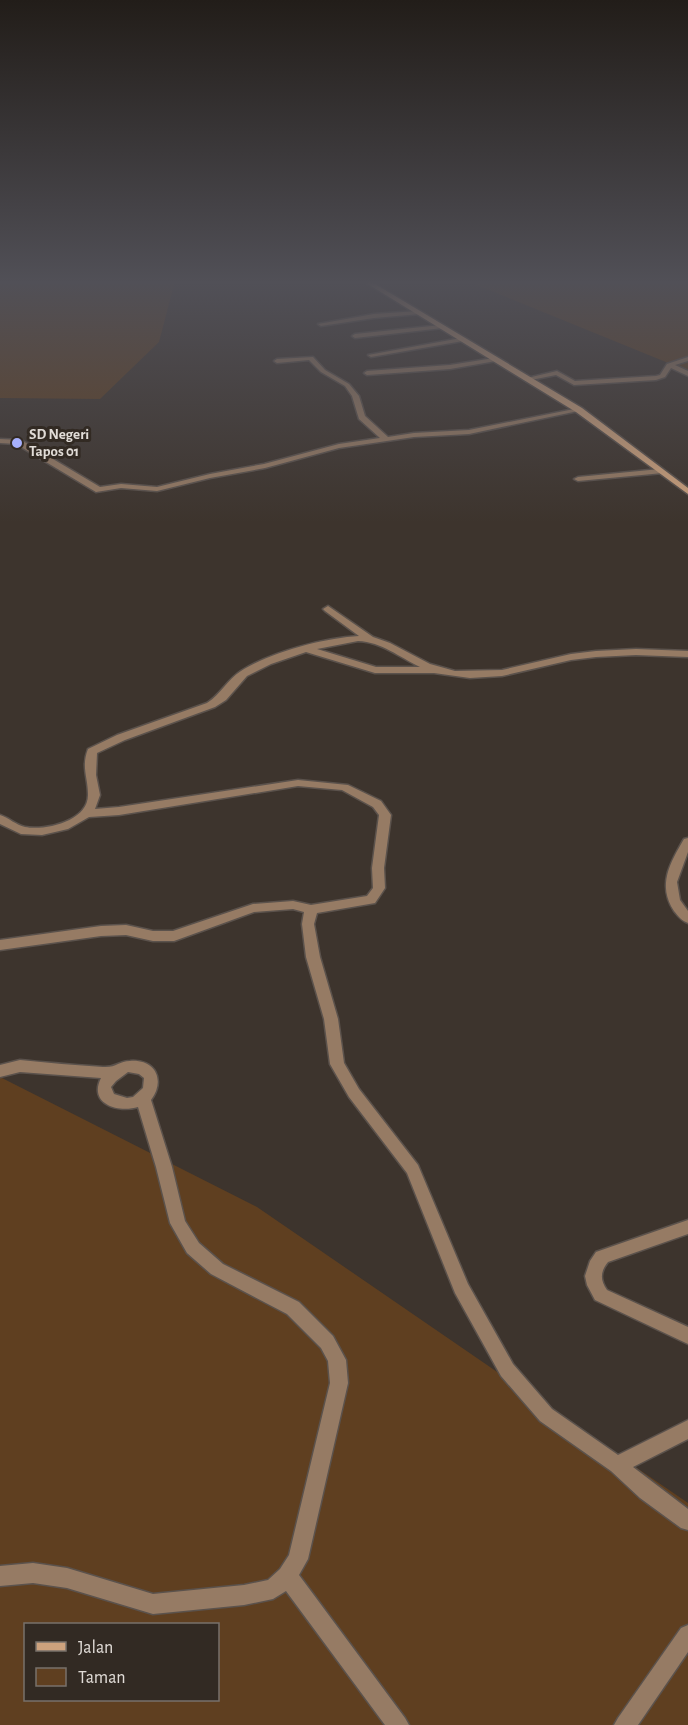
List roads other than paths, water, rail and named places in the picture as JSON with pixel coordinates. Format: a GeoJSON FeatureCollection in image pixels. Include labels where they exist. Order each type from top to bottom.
{"type":"FeatureCollection","features":[{"type":"Feature","properties":{"kind":"street"},"geometry":{"type":"LineString","coordinates":[[314,362],[323,371],[347,385],[355,396],[362,417],[386,439]]}},
{"type":"Feature","properties":{"kind":"street"},"geometry":{"type":"LineString","coordinates":[[367,373],[450,367],[485,362]]}},
{"type":"Feature","properties":{"kind":"street"},"geometry":{"type":"LineString","coordinates":[[497,362],[579,410],[688,492]]}},
{"type":"Feature","properties":{"kind":"street"},"geometry":{"type":"LineString","coordinates":[[526,379],[557,374],[574,383],[656,378],[663,376],[669,365],[680,362]]}},
{"type":"Feature","properties":{"kind":"street"},"geometry":{"type":"LineString","coordinates":[[669,365],[688,374]]}},
{"type":"Feature","properties":{"kind":"street"},"geometry":{"type":"LineString","coordinates":[[0,441],[18,442],[97,489],[121,486],[148,490],[254,469],[339,446],[386,439],[469,432],[579,410]]}},
{"type":"Feature","properties":{"kind":"street"},"geometry":{"type":"LineString","coordinates":[[578,479],[660,471]]}},
{"type":"Feature","properties":{"kind":"street"},"geometry":{"type":"LineString","coordinates":[[328,609],[369,639],[436,670]]}},
{"type":"Feature","properties":{"kind":"street"},"geometry":{"type":"LineString","coordinates":[[0,819],[22,830],[40,830],[68,825],[86,813],[94,797],[90,777],[92,751],[224,698],[239,677],[246,672],[308,649],[354,638],[369,639]]}},
{"type":"Feature","properties":{"kind":"street"},"geometry":{"type":"LineString","coordinates":[[308,649],[375,670],[436,670],[488,675],[582,656],[646,651],[688,654]]}},
{"type":"Feature","properties":{"kind":"street"},"geometry":{"type":"LineString","coordinates":[[0,945],[101,931],[126,930],[153,936],[174,936],[253,908],[293,905],[311,909],[371,900],[379,888],[378,868],[385,815],[377,804],[344,787],[298,783],[118,811],[86,813]]}},
{"type":"Feature","properties":{"kind":"street"},"geometry":{"type":"LineString","coordinates":[[688,842],[669,885],[671,898],[688,919]]}},
{"type":"Feature","properties":{"kind":"street"},"geometry":{"type":"LineString","coordinates":[[311,909],[309,924],[313,957],[331,1019],[337,1064],[354,1093],[413,1170],[461,1288],[507,1370],[546,1415],[617,1465],[647,1491],[688,1521]]}},
{"type":"Feature","properties":{"kind":"street"},"geometry":{"type":"LineString","coordinates":[[0,1071],[20,1066],[112,1073],[130,1066],[139,1067],[152,1077],[149,1093],[143,1099],[133,1103],[113,1102],[104,1089],[112,1073]]}},
{"type":"Feature","properties":{"kind":"street"},"geometry":{"type":"LineString","coordinates":[[0,1576],[33,1573],[67,1578],[153,1604],[243,1595],[273,1589],[288,1576],[298,1559],[339,1383],[337,1360],[327,1342],[293,1308],[218,1269],[193,1248],[178,1223],[143,1099]]}},
{"type":"Feature","properties":{"kind":"street"},"geometry":{"type":"LineString","coordinates":[[688,1227],[602,1257],[595,1265],[592,1276],[594,1285],[601,1295],[688,1336]]}},
{"type":"Feature","properties":{"kind":"street"},"geometry":{"type":"LineString","coordinates":[[617,1465],[688,1429]]}},
{"type":"Feature","properties":{"kind":"street"},"geometry":{"type":"LineString","coordinates":[[288,1576],[398,1725]]}},
{"type":"Feature","properties":{"kind":"street"},"geometry":{"type":"LineString","coordinates":[[625,1725],[688,1635]]}},
{"type":"Feature","properties":{"kind":"place","name":"SD Negeri Tapos 01"},"geometry":{"type":"Point","coordinates":[17,443]}}]}
